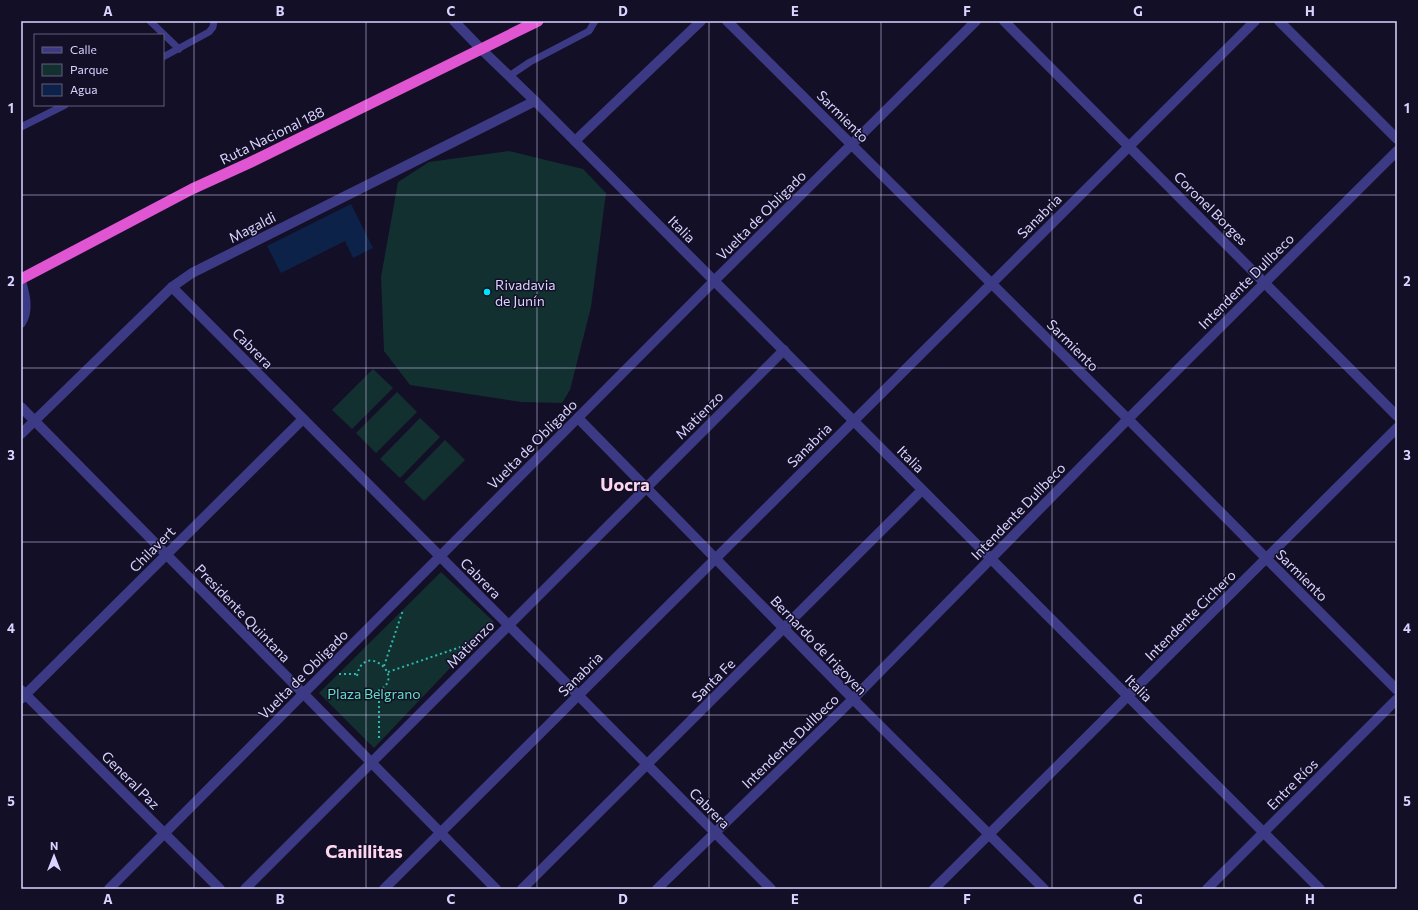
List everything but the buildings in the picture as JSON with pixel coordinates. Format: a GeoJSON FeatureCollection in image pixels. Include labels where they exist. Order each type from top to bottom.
{"type":"FeatureCollection","features":[{"type":"Feature","properties":{"kind":"highway","name":"Ruta Nacional 188"},"geometry":{"type":"LineString","coordinates":[[21,280],[192,189],[250,163],[538,21]]}},
{"type":"Feature","properties":{"kind":"street","name":"Italia"},"geometry":{"type":"LineString","coordinates":[[455,21],[481,49],[784,350],[1320,889]]}},
{"type":"Feature","properties":{"kind":"street"},"geometry":{"type":"LineString","coordinates":[[575,141],[701,21]]}},
{"type":"Feature","properties":{"kind":"street","name":"Sarmiento"},"geometry":{"type":"LineString","coordinates":[[728,21],[1128,419],[1397,690]]}},
{"type":"Feature","properties":{"kind":"street","name":"Vuelta de Obligado"},"geometry":{"type":"LineString","coordinates":[[109,889],[714,281],[976,21]]}},
{"type":"Feature","properties":{"kind":"street","name":"Coronel Borges"},"geometry":{"type":"LineString","coordinates":[[1004,21],[1397,416]]}},
{"type":"Feature","properties":{"kind":"street","name":"Sanabria"},"geometry":{"type":"LineString","coordinates":[[384,889],[1255,21]]}},
{"type":"Feature","properties":{"kind":"street"},"geometry":{"type":"LineString","coordinates":[[1279,21],[1397,139]]}},
{"type":"Feature","properties":{"kind":"street","name":"Magaldi"},"geometry":{"type":"LineString","coordinates":[[21,434],[172,287],[192,273],[535,101]]}},
{"type":"Feature","properties":{"kind":"street","name":"Intendente Dullbeco"},"geometry":{"type":"LineString","coordinates":[[657,889],[853,699],[1128,419],[1397,151]]}},
{"type":"Feature","properties":{"kind":"street"},"geometry":{"type":"LineString","coordinates":[[21,280],[27,305],[24,319],[21,323]]}},
{"type":"Feature","properties":{"kind":"street","name":"Cabrera"},"geometry":{"type":"LineString","coordinates":[[172,287],[771,889]]}},
{"type":"Feature","properties":{"kind":"street","name":"Matienzo"},"geometry":{"type":"LineString","coordinates":[[245,889],[784,350]]}},
{"type":"Feature","properties":{"kind":"street","name":"Presidente Quintana"},"geometry":{"type":"LineString","coordinates":[[21,407],[496,889]]}},
{"type":"Feature","properties":{"kind":"street","name":"Bernardo de Irigoyen"},"geometry":{"type":"LineString","coordinates":[[578,418],[853,699],[1044,889]]}},
{"type":"Feature","properties":{"kind":"street","name":"Chilavert"},"geometry":{"type":"LineString","coordinates":[[22,694],[303,419]]}},
{"type":"Feature","properties":{"kind":"street","name":"Intendente Cichero"},"geometry":{"type":"LineString","coordinates":[[934,889],[1397,428]]}},
{"type":"Feature","properties":{"kind":"street","name":"Santa Fe"},"geometry":{"type":"LineString","coordinates":[[522,889],[922,490]]}},
{"type":"Feature","properties":{"kind":"street","name":"General Paz"},"geometry":{"type":"LineString","coordinates":[[22,694],[220,889]]}},
{"type":"Feature","properties":{"kind":"street","name":"Entre Ríos"},"geometry":{"type":"LineString","coordinates":[[1207,889],[1397,699]]}},
{"type":"Feature","properties":{"kind":"lane"},"geometry":{"type":"LineString","coordinates":[[150,21],[163,34]]}},
{"type":"Feature","properties":{"kind":"lane"},"geometry":{"type":"LineString","coordinates":[[164,56],[209,32],[213,27],[214,21]]}},
{"type":"Feature","properties":{"kind":"lane"},"geometry":{"type":"LineString","coordinates":[[509,76],[530,62],[589,31],[595,21]]}},
{"type":"Feature","properties":{"kind":"lane"},"geometry":{"type":"LineString","coordinates":[[164,35],[179,49]]}},
{"type":"Feature","properties":{"kind":"lane"},"geometry":{"type":"LineString","coordinates":[[21,127],[63,106]]}},
{"type":"Feature","properties":{"kind":"path"},"geometry":{"type":"LineString","coordinates":[[384,666],[405,605]]}},
{"type":"Feature","properties":{"kind":"path"},"geometry":{"type":"LineString","coordinates":[[388,672],[480,640]]}},
{"type":"Feature","properties":{"kind":"path"},"geometry":{"type":"LineString","coordinates":[[357,676],[358,671],[365,663],[375,661],[384,666],[388,672],[388,680],[379,691],[374,692]]}},
{"type":"Feature","properties":{"kind":"path"},"geometry":{"type":"LineString","coordinates":[[379,691],[379,755]]}},
{"type":"Feature","properties":{"kind":"green space","name":"Rivadavia de Junín"},"geometry":{"type":"Polygon","coordinates":[[[509,151],[583,169],[606,193],[591,307],[570,390],[562,403],[521,402],[410,385],[384,351],[381,277],[398,182],[429,162],[509,151]]]}},
{"type":"Feature","properties":{"kind":"green space"},"geometry":{"type":"Polygon","coordinates":[[[373,369],[393,388],[352,429],[332,410],[373,369]]]}},
{"type":"Feature","properties":{"kind":"green space"},"geometry":{"type":"Polygon","coordinates":[[[397,392],[417,412],[376,453],[356,433],[397,392]]]}},
{"type":"Feature","properties":{"kind":"green space"},"geometry":{"type":"Polygon","coordinates":[[[420,418],[440,437],[400,478],[380,459],[420,418]]]}},
{"type":"Feature","properties":{"kind":"green space"},"geometry":{"type":"Polygon","coordinates":[[[445,440],[465,460],[424,501],[404,482],[445,440]]]}},
{"type":"Feature","properties":{"kind":"green space","name":"Plaza Belgrano"},"geometry":{"type":"Polygon","coordinates":[[[441,572],[494,622],[374,748],[319,693],[441,572]]]}},
{"type":"Feature","properties":{"kind":"water"},"geometry":{"type":"Polygon","coordinates":[[[351,204],[373,248],[353,258],[345,241],[281,273],[267,246],[351,204]]]}},
{"type":"Feature","properties":{"kind":"place","name":"Rivadavia de Junín"},"geometry":{"type":"Point","coordinates":[487,292]}},
{"type":"Feature","properties":{"kind":"district","name":"Uocra"},"geometry":{"type":"Point","coordinates":[625,484]}},
{"type":"Feature","properties":{"kind":"district","name":"Canillitas"},"geometry":{"type":"Point","coordinates":[364,851]}}]}
